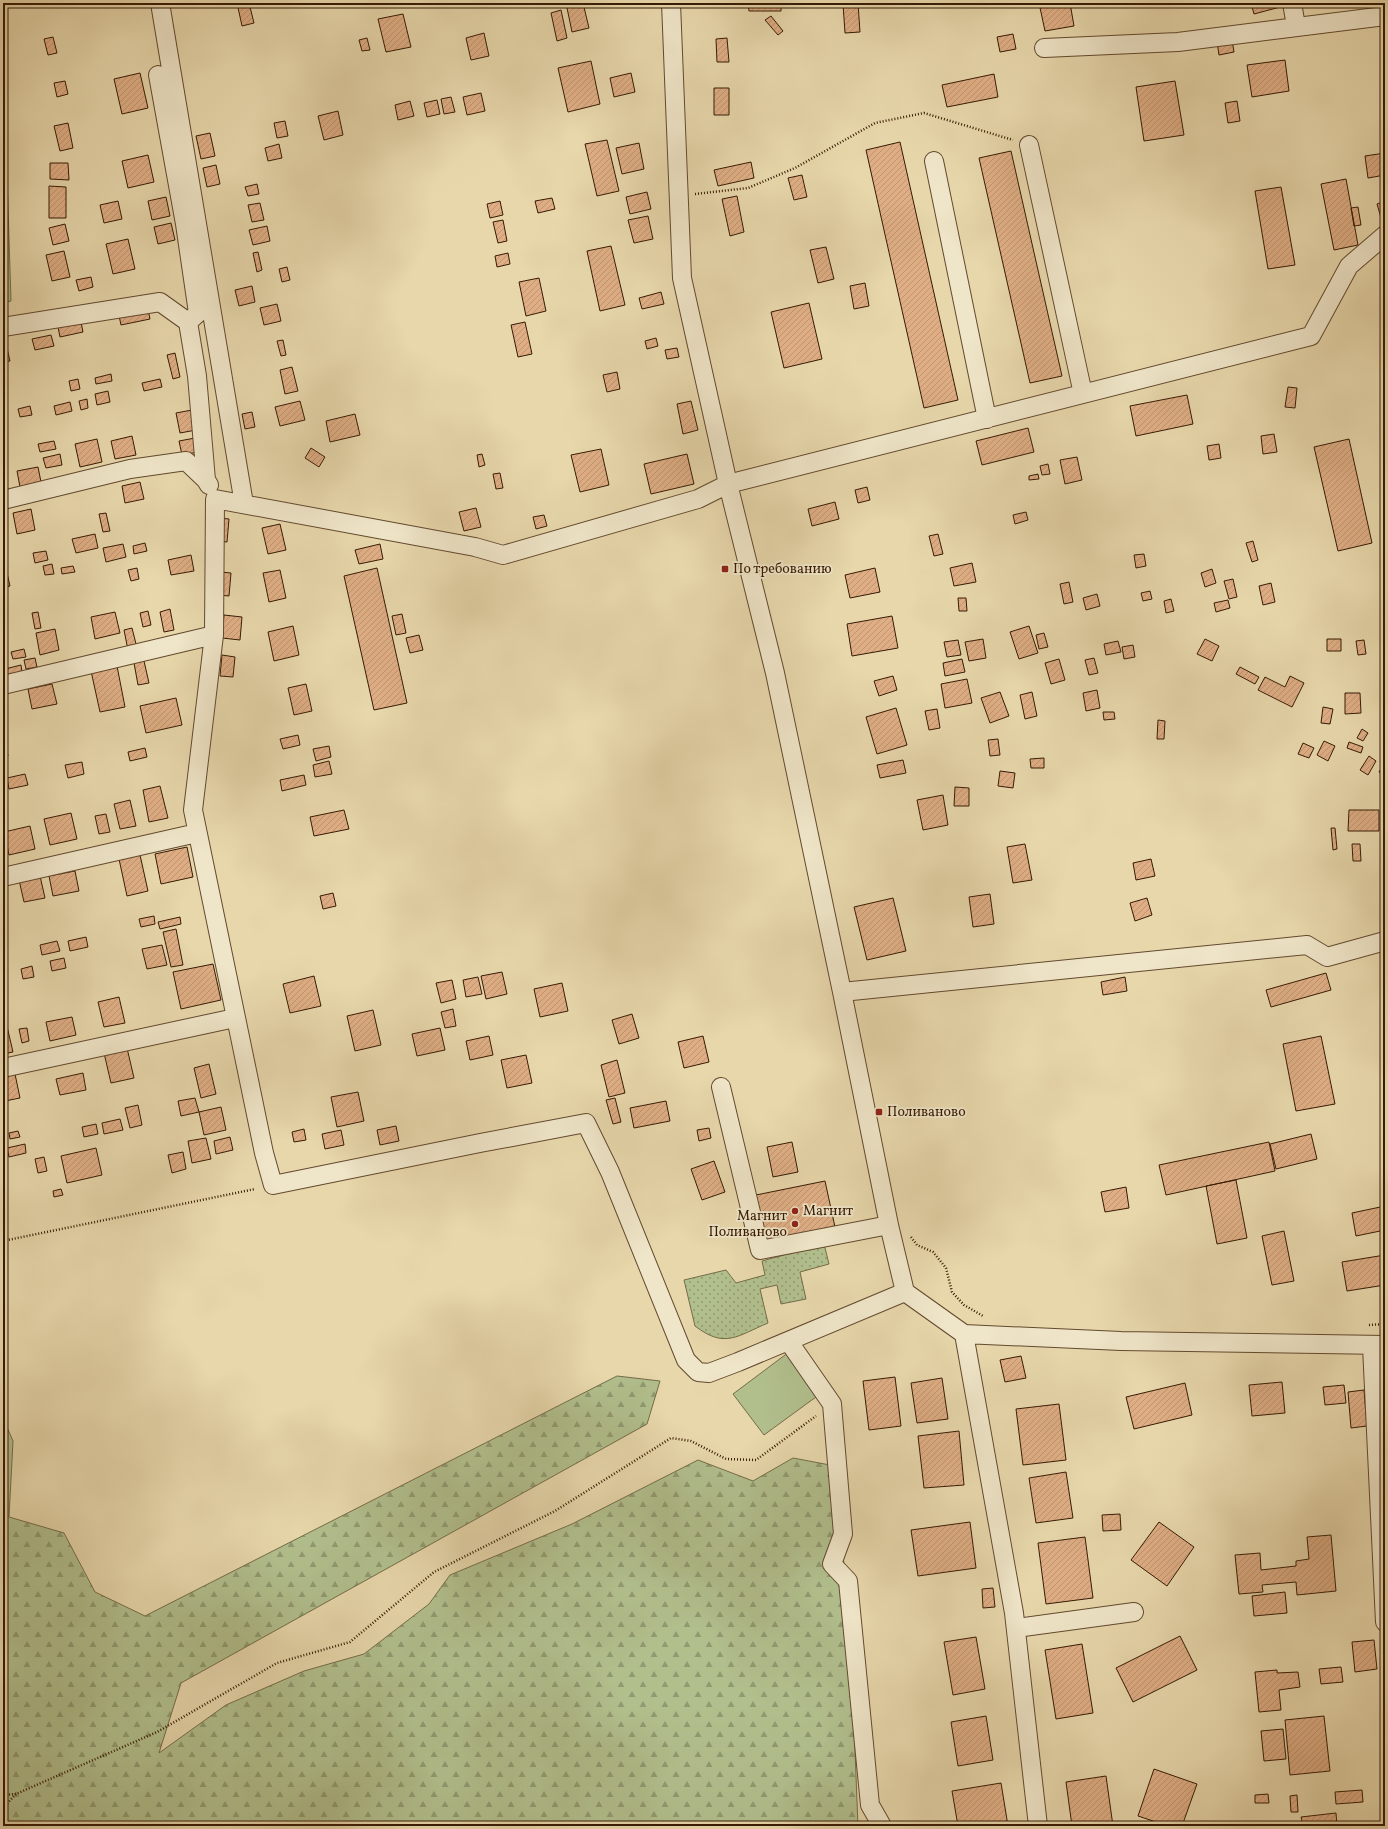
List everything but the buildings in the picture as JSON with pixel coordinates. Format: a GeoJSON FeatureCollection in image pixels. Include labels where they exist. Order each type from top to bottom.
{"type":"FeatureCollection","features":[{"type":"Feature","properties":{"kind":"street"},"geometry":{"type":"LineString","coordinates":[[160,3],[244,504]]}},
{"type":"Feature","properties":{"kind":"street"},"geometry":{"type":"LineString","coordinates":[[671,3],[682,278],[728,484],[775,673],[889,1225],[905,1292],[964,1334],[1114,1341],[1378,1345],[1385,1622]]}},
{"type":"Feature","properties":{"kind":"street"},"geometry":{"type":"LineString","coordinates":[[1292,3],[1296,26]]}},
{"type":"Feature","properties":{"kind":"street"},"geometry":{"type":"LineString","coordinates":[[1044,48],[1178,42],[1385,16]]}},
{"type":"Feature","properties":{"kind":"street"},"geometry":{"type":"LineString","coordinates":[[158,75],[185,224],[198,313],[188,322]]}},
{"type":"Feature","properties":{"kind":"street"},"geometry":{"type":"LineString","coordinates":[[1029,145],[1083,394]]}},
{"type":"Feature","properties":{"kind":"street"},"geometry":{"type":"LineString","coordinates":[[934,161],[987,418]]}},
{"type":"Feature","properties":{"kind":"street"},"geometry":{"type":"LineString","coordinates":[[215,499],[475,547],[503,555],[698,499],[728,484],[1311,336],[1349,266],[1385,235]]}},
{"type":"Feature","properties":{"kind":"street"},"geometry":{"type":"LineString","coordinates":[[3,327],[160,302],[188,322],[197,376],[206,480],[215,499],[214,635],[193,810],[235,1018],[264,1153],[273,1185],[480,1143],[586,1124],[610,1172],[686,1360],[698,1372],[709,1373],[789,1342],[905,1292]]}},
{"type":"Feature","properties":{"kind":"street"},"geometry":{"type":"LineString","coordinates":[[3,500],[130,469],[186,461],[206,480]]}},
{"type":"Feature","properties":{"kind":"street"},"geometry":{"type":"LineString","coordinates":[[3,685],[214,635]]}},
{"type":"Feature","properties":{"kind":"street"},"geometry":{"type":"LineString","coordinates":[[3,876],[197,833]]}},
{"type":"Feature","properties":{"kind":"street"},"geometry":{"type":"LineString","coordinates":[[842,992],[1307,945],[1327,957],[1385,941]]}},
{"type":"Feature","properties":{"kind":"street"},"geometry":{"type":"LineString","coordinates":[[3,1068],[235,1018]]}},
{"type":"Feature","properties":{"kind":"street"},"geometry":{"type":"LineString","coordinates":[[721,1088],[760,1250],[889,1225]]}},
{"type":"Feature","properties":{"kind":"street"},"geometry":{"type":"LineString","coordinates":[[964,1334],[1016,1628],[1038,1826]]}},
{"type":"Feature","properties":{"kind":"street"},"geometry":{"type":"LineString","coordinates":[[789,1342],[832,1404],[844,1534],[832,1564],[848,1581],[870,1804],[882,1826]]}},
{"type":"Feature","properties":{"kind":"street"},"geometry":{"type":"LineString","coordinates":[[1016,1628],[1134,1612]]}},
{"type":"Feature","properties":{"kind":"path"},"geometry":{"type":"LineString","coordinates":[[679,196],[748,188],[795,168],[875,123],[924,113],[1029,145]]}},
{"type":"Feature","properties":{"kind":"path"},"geometry":{"type":"LineString","coordinates":[[3,1242],[273,1185]]}},
{"type":"Feature","properties":{"kind":"path"},"geometry":{"type":"LineString","coordinates":[[909,1234],[917,1245],[933,1252],[946,1268],[952,1292],[964,1305],[987,1318]]}},
{"type":"Feature","properties":{"kind":"path"},"geometry":{"type":"LineString","coordinates":[[1362,1326],[1385,1324]]}},
{"type":"Feature","properties":{"kind":"path"},"geometry":{"type":"LineString","coordinates":[[3,1795],[16,1794],[157,1732],[276,1663],[350,1642],[434,1572],[555,1511],[599,1485],[671,1438],[691,1441],[726,1459],[756,1460],[832,1404]]}},
{"type":"Feature","properties":{"kind":"path"},"geometry":{"type":"LineString","coordinates":[[3,1808],[16,1794]]}},
{"type":"Feature","properties":{"kind":"green space"},"geometry":{"type":"Polygon","coordinates":[[[3,52],[11,301],[3,303],[3,52]]]}},
{"type":"Feature","properties":{"kind":"green space"},"geometry":{"type":"Polygon","coordinates":[[[824,1244],[829,1264],[800,1272],[806,1299],[781,1304],[777,1285],[760,1289],[768,1323],[739,1336],[723,1339],[705,1333],[695,1326],[684,1280],[726,1270],[736,1283],[765,1275],[762,1261],[824,1244]]]}},
{"type":"Feature","properties":{"kind":"green space"},"geometry":{"type":"Polygon","coordinates":[[[789,1352],[820,1394],[764,1435],[733,1394],[789,1352]]]}},
{"type":"Feature","properties":{"kind":"green space"},"geometry":{"type":"Polygon","coordinates":[[[617,1376],[660,1381],[647,1424],[181,1683],[159,1753],[226,1705],[304,1671],[364,1654],[429,1604],[450,1575],[572,1524],[698,1460],[753,1481],[793,1458],[830,1465],[849,1599],[858,1826],[3,1826],[3,1418],[13,1441],[9,1517],[64,1533],[95,1592],[145,1616],[617,1376]]]}},
{"type":"Feature","properties":{"kind":"place","name":"По требованию"},"geometry":{"type":"Point","coordinates":[725,569]}},
{"type":"Feature","properties":{"kind":"place","name":"Поливаново"},"geometry":{"type":"Point","coordinates":[879,1112]}},
{"type":"Feature","properties":{"kind":"place","name":"Магнит"},"geometry":{"type":"Point","coordinates":[795,1211]}},
{"type":"Feature","properties":{"kind":"place","name":"Магнит Поливаново"},"geometry":{"type":"Point","coordinates":[795,1224]}}]}
